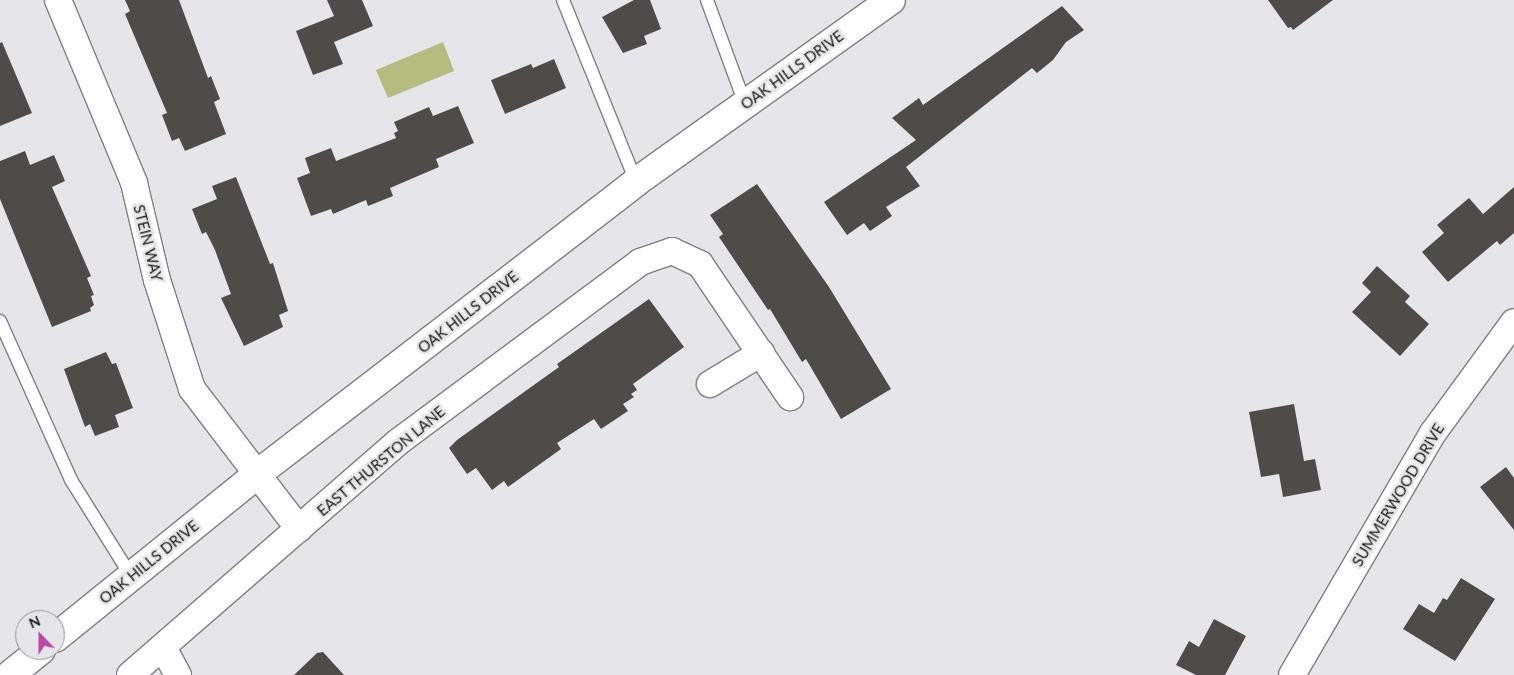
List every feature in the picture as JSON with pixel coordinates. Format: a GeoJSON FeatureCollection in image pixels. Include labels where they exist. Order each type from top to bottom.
{"type":"FeatureCollection","features":[{"type":"Feature","properties":{"kind":"main road","name":"OAK HILLS DRIVE"},"geometry":{"type":"LineString","coordinates":[[65,630],[256,475],[636,182],[884,2]]}},
{"type":"Feature","properties":{"kind":"main road"},"geometry":{"type":"LineString","coordinates":[[10,675],[29,660]]}},
{"type":"Feature","properties":{"kind":"street","name":"STEIN WAY"},"geometry":{"type":"LineString","coordinates":[[58,0],[134,183],[157,280],[192,389],[299,529]]}},
{"type":"Feature","properties":{"kind":"street","name":"EAST THURSTON LANE"},"geometry":{"type":"LineString","coordinates":[[130,675],[414,431],[640,262],[672,251],[700,264],[760,353]]}},
{"type":"Feature","properties":{"kind":"street","name":"SUMMERWOOD DRIVE"},"geometry":{"type":"LineString","coordinates":[[1292,675],[1433,433],[1514,322]]}},
{"type":"Feature","properties":{"kind":"street"},"geometry":{"type":"LineString","coordinates":[[710,384],[760,353],[790,397]]}},
{"type":"Feature","properties":{"kind":"street"},"geometry":{"type":"LineString","coordinates":[[163,647],[178,675]]}},
{"type":"Feature","properties":{"kind":"lane"},"geometry":{"type":"LineString","coordinates":[[563,0],[636,182]]}},
{"type":"Feature","properties":{"kind":"lane"},"geometry":{"type":"LineString","coordinates":[[707,0],[745,104]]}},
{"type":"Feature","properties":{"kind":"lane"},"geometry":{"type":"LineString","coordinates":[[0,321],[71,480],[131,576]]}},
{"type":"Feature","properties":{"kind":"green space"},"geometry":{"type":"Polygon","coordinates":[[[443,42],[454,71],[388,98],[376,70],[443,42]]]}},
{"type":"Feature","properties":{"kind":"building"},"geometry":{"type":"Polygon","coordinates":[[[125,0],[179,0],[208,78],[211,76],[220,99],[214,102],[226,134],[185,151],[179,138],[172,141],[162,115],[167,113],[125,14],[130,11],[125,0]]]}},
{"type":"Feature","properties":{"kind":"building"},"geometry":{"type":"Polygon","coordinates":[[[327,0],[362,0],[373,26],[334,42],[343,64],[313,75],[296,31],[334,16],[327,0]]]}},
{"type":"Feature","properties":{"kind":"building"},"geometry":{"type":"Polygon","coordinates":[[[634,0],[650,0],[661,29],[644,36],[647,44],[623,53],[602,17],[634,0]]]}},
{"type":"Feature","properties":{"kind":"building"},"geometry":{"type":"Polygon","coordinates":[[[1268,0],[1333,0],[1293,30],[1291,27],[1288,28],[1268,0]]]}},
{"type":"Feature","properties":{"kind":"building"},"geometry":{"type":"Polygon","coordinates":[[[1062,6],[1084,30],[1066,42],[1053,60],[1037,73],[1032,68],[906,167],[920,186],[886,207],[892,216],[870,231],[864,223],[847,235],[824,202],[916,140],[892,118],[919,98],[923,105],[1062,6]]]}},
{"type":"Feature","properties":{"kind":"building"},"geometry":{"type":"Polygon","coordinates":[[[2,42],[32,113],[0,126],[0,43],[2,42]]]}},
{"type":"Feature","properties":{"kind":"building"},"geometry":{"type":"Polygon","coordinates":[[[554,59],[566,88],[505,114],[491,80],[531,64],[533,68],[554,59]]]}},
{"type":"Feature","properties":{"kind":"building"},"geometry":{"type":"Polygon","coordinates":[[[458,106],[474,143],[436,159],[439,167],[390,188],[393,196],[368,206],[366,200],[333,214],[331,209],[311,216],[297,178],[310,173],[305,158],[331,148],[336,161],[396,138],[394,133],[398,131],[394,122],[429,107],[433,116],[458,106]]]}},
{"type":"Feature","properties":{"kind":"building"},"geometry":{"type":"Polygon","coordinates":[[[25,151],[30,165],[54,155],[65,181],[52,187],[91,276],[87,278],[94,295],[91,296],[94,305],[90,308],[91,311],[52,327],[0,199],[0,161],[25,151]]]}},
{"type":"Feature","properties":{"kind":"building"},"geometry":{"type":"Polygon","coordinates":[[[236,177],[270,264],[273,263],[288,311],[279,315],[283,327],[244,346],[221,298],[231,294],[215,250],[206,232],[202,234],[192,209],[217,199],[212,186],[236,177]]]}},
{"type":"Feature","properties":{"kind":"building"},"geometry":{"type":"Polygon","coordinates":[[[757,184],[829,287],[891,389],[841,419],[806,359],[802,362],[770,309],[768,310],[719,237],[723,234],[710,215],[757,184]]]}},
{"type":"Feature","properties":{"kind":"building"},"geometry":{"type":"Polygon","coordinates":[[[1514,187],[1514,233],[1500,245],[1497,241],[1448,282],[1422,252],[1444,233],[1437,225],[1469,198],[1483,214],[1514,187]]]}},
{"type":"Feature","properties":{"kind":"building"},"geometry":{"type":"Polygon","coordinates":[[[1377,266],[1410,296],[1405,302],[1429,324],[1400,356],[1352,312],[1371,292],[1362,283],[1377,266]]]}},
{"type":"Feature","properties":{"kind":"building"},"geometry":{"type":"Polygon","coordinates":[[[649,299],[684,347],[633,384],[637,390],[631,394],[634,397],[623,404],[628,411],[601,429],[594,419],[557,443],[561,449],[508,487],[504,481],[492,490],[476,468],[467,474],[449,448],[457,440],[559,367],[557,364],[649,299]]]}},
{"type":"Feature","properties":{"kind":"building"},"geometry":{"type":"Polygon","coordinates":[[[106,352],[112,364],[116,363],[133,408],[115,415],[119,427],[95,436],[90,424],[85,427],[64,369],[106,352]]]}},
{"type":"Feature","properties":{"kind":"building"},"geometry":{"type":"Polygon","coordinates":[[[1294,404],[1304,461],[1315,459],[1321,490],[1283,497],[1279,474],[1261,477],[1249,412],[1294,404]]]}},
{"type":"Feature","properties":{"kind":"building"},"geometry":{"type":"Polygon","coordinates":[[[1506,467],[1514,478],[1514,530],[1480,487],[1506,467]]]}},
{"type":"Feature","properties":{"kind":"building"},"geometry":{"type":"Polygon","coordinates":[[[1461,578],[1495,599],[1455,661],[1403,629],[1419,604],[1434,613],[1443,598],[1447,600],[1461,578]]]}},
{"type":"Feature","properties":{"kind":"building"},"geometry":{"type":"Polygon","coordinates":[[[1214,619],[1246,636],[1225,675],[1196,675],[1176,665],[1189,641],[1199,647],[1214,619]]]}},
{"type":"Feature","properties":{"kind":"building"},"geometry":{"type":"Polygon","coordinates":[[[323,652],[344,675],[294,675],[317,653],[323,652]]]}}]}
